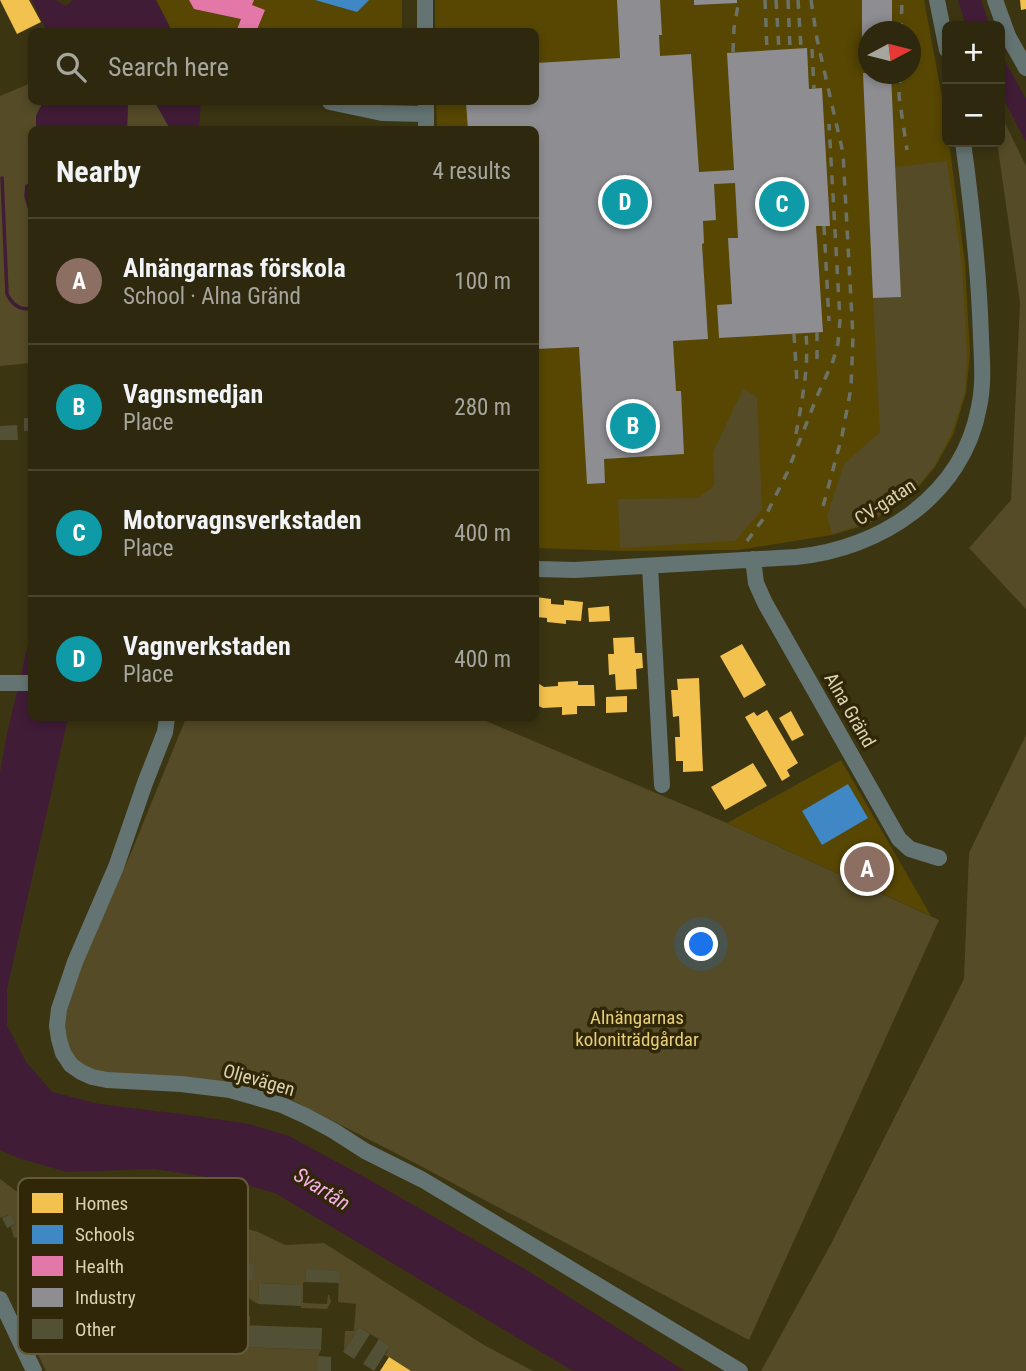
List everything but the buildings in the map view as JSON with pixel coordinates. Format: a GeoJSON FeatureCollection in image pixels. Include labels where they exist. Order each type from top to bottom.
{"type":"FeatureCollection","features":[{"type":"Feature","properties":{"kind":"street"},"geometry":{"type":"LineString","coordinates":[[425,0],[425,28]]}},
{"type":"Feature","properties":{"kind":"street"},"geometry":{"type":"LineString","coordinates":[[937,0],[942,25]]}},
{"type":"Feature","properties":{"kind":"street"},"geometry":{"type":"LineString","coordinates":[[995,0],[1008,36],[1026,68]]}},
{"type":"Feature","properties":{"kind":"street"},"geometry":{"type":"LineString","coordinates":[[344,105],[382,113],[426,115]]}},
{"type":"Feature","properties":{"kind":"street","name":"CV-gatan"},"geometry":{"type":"LineString","coordinates":[[539,569],[650,566],[826,553],[858,544],[881,533],[926,502],[946,481],[964,453],[976,423],[982,384],[978,275],[964,147]]}},
{"type":"Feature","properties":{"kind":"street","name":"Alna Gränd"},"geometry":{"type":"LineString","coordinates":[[753,559],[755,583],[765,603],[900,839],[910,849],[939,858]]}},
{"type":"Feature","properties":{"kind":"street"},"geometry":{"type":"LineString","coordinates":[[650,566],[662,785]]}},
{"type":"Feature","properties":{"kind":"street"},"geometry":{"type":"LineString","coordinates":[[0,683],[28,683]]}},
{"type":"Feature","properties":{"kind":"street","name":"Oljevägen"},"geometry":{"type":"LineString","coordinates":[[167,721],[165,732],[116,867],[75,962],[59,1009],[59,1039],[63,1053],[71,1065],[100,1079],[230,1090],[282,1105],[423,1180],[740,1371]]}},
{"type":"Feature","properties":{"kind":"street"},"geometry":{"type":"LineString","coordinates":[[0,1299],[18,1338]]}},
{"type":"Feature","properties":{"kind":"street"},"geometry":{"type":"LineString","coordinates":[[25,1354],[33,1371]]}},
{"type":"Feature","properties":{"kind":"shaded area"},"geometry":{"type":"Polygon","coordinates":[[[156,0],[402,0],[402,28],[170,28],[156,0]]]}},
{"type":"Feature","properties":{"kind":"shaded area"},"geometry":{"type":"Polygon","coordinates":[[[435,0],[924,0],[942,97],[942,147],[950,147],[965,263],[970,354],[966,393],[953,435],[935,467],[914,492],[869,524],[832,535],[738,550],[539,548],[539,126],[437,126],[436,105],[539,105],[539,28],[435,28],[435,0]]]}},
{"type":"Feature","properties":{"kind":"shaded area"},"geometry":{"type":"Polygon","coordinates":[[[841,760],[931,916],[727,823],[841,760]]]}},
{"type":"Feature","properties":{"kind":"green space"},"geometry":{"type":"Polygon","coordinates":[[[28,84],[28,105],[42,105],[36,116],[36,126],[28,126],[28,363],[0,366],[0,96],[28,84]]]}},
{"type":"Feature","properties":{"kind":"green space"},"geometry":{"type":"Polygon","coordinates":[[[128,105],[157,105],[168,126],[127,126],[128,105]]]}},
{"type":"Feature","properties":{"kind":"green space"},"geometry":{"type":"Polygon","coordinates":[[[1005,123],[1026,166],[1026,609],[969,548],[1011,500],[1020,302],[998,147],[1005,147],[1005,123]]]}},
{"type":"Feature","properties":{"kind":"green space"},"geometry":{"type":"Polygon","coordinates":[[[947,161],[962,265],[967,354],[965,392],[951,434],[935,465],[914,490],[869,522],[832,534],[827,516],[844,464],[880,432],[873,298],[901,296],[895,167],[947,161]]]}},
{"type":"Feature","properties":{"kind":"green space"},"geometry":{"type":"Polygon","coordinates":[[[743,389],[757,397],[762,510],[735,541],[620,548],[618,499],[698,498],[714,486],[713,452],[743,389]]]}},
{"type":"Feature","properties":{"kind":"green space","name":"Alnängarnas koloniträdgårdar"},"geometry":{"type":"Polygon","coordinates":[[[185,721],[486,721],[727,823],[939,920],[749,1340],[290,1099],[221,1082],[102,1074],[77,1062],[67,1048],[64,1032],[66,1003],[185,721]]]}},
{"type":"Feature","properties":{"kind":"green space"},"geometry":{"type":"Polygon","coordinates":[[[1026,735],[1026,1371],[761,1371],[831,1244],[964,979],[969,853],[1026,735]]]}},
{"type":"Feature","properties":{"kind":"green space"},"geometry":{"type":"Polygon","coordinates":[[[0,1179],[18,1192],[17,1237],[14,1238],[11,1227],[16,1224],[11,1214],[0,1218],[0,1179]]]}},
{"type":"Feature","properties":{"kind":"green space"},"geometry":{"type":"Polygon","coordinates":[[[248,1229],[285,1245],[324,1243],[484,1345],[533,1371],[411,1371],[385,1355],[390,1346],[359,1327],[344,1350],[345,1331],[354,1331],[356,1304],[338,1302],[339,1271],[306,1270],[303,1303],[327,1304],[328,1295],[331,1302],[327,1309],[301,1308],[301,1285],[259,1283],[258,1304],[251,1300],[248,1296],[248,1281],[253,1280],[253,1264],[248,1264],[248,1229]]]}},
{"type":"Feature","properties":{"kind":"green space"},"geometry":{"type":"Polygon","coordinates":[[[248,1347],[321,1350],[318,1356],[318,1371],[46,1371],[38,1354],[248,1354],[248,1347]]]}},
{"type":"Feature","properties":{"kind":"water"},"geometry":{"type":"Polygon","coordinates":[[[32,0],[56,0],[66,6],[73,0],[156,0],[170,28],[46,28],[32,0]]]}},
{"type":"Feature","properties":{"kind":"water"},"geometry":{"type":"Polygon","coordinates":[[[958,0],[981,0],[988,21],[964,21],[958,0]]]}},
{"type":"Feature","properties":{"kind":"water"},"geometry":{"type":"Polygon","coordinates":[[[1005,61],[1026,99],[1026,142],[1005,102],[1005,61]]]}},
{"type":"Feature","properties":{"kind":"water"},"geometry":{"type":"Polygon","coordinates":[[[42,105],[128,105],[127,126],[36,126],[36,116],[42,105]]]}},
{"type":"Feature","properties":{"kind":"water"},"geometry":{"type":"Polygon","coordinates":[[[157,105],[201,105],[199,126],[168,126],[157,105]]]}},
{"type":"Feature","properties":{"kind":"water","name":"Svartån"},"geometry":{"type":"Polygon","coordinates":[[[28,645],[28,721],[67,721],[7,989],[7,1025],[26,1062],[52,1092],[99,1104],[249,1124],[289,1136],[525,1269],[685,1371],[573,1371],[275,1193],[248,1185],[248,1178],[213,1178],[155,1169],[67,1172],[0,1150],[0,773],[28,645]]]}},
{"type":"Feature","properties":{"kind":"waterway"},"geometry":{"type":"LineString","coordinates":[[2,178],[7,294],[17,306],[28,308]]}},
{"type":"Feature","properties":{"kind":"waterway"},"geometry":{"type":"LineString","coordinates":[[28,186],[28,203]]}},
{"type":"Feature","properties":{"kind":"railway"},"geometry":{"type":"LineString","coordinates":[[733,52],[739,0]]}},
{"type":"Feature","properties":{"kind":"railway"},"geometry":{"type":"LineString","coordinates":[[765,0],[767,50]]}},
{"type":"Feature","properties":{"kind":"railway"},"geometry":{"type":"LineString","coordinates":[[776,0],[779,50]]}},
{"type":"Feature","properties":{"kind":"railway"},"geometry":{"type":"LineString","coordinates":[[788,0],[790,49]]}},
{"type":"Feature","properties":{"kind":"railway"},"geometry":{"type":"LineString","coordinates":[[798,0],[801,48]]}},
{"type":"Feature","properties":{"kind":"railway"},"geometry":{"type":"LineString","coordinates":[[811,0],[817,39],[843,153],[853,337],[851,388],[842,436],[821,514]]}},
{"type":"Feature","properties":{"kind":"railway"},"geometry":{"type":"LineString","coordinates":[[901,21],[902,0]]}},
{"type":"Feature","properties":{"kind":"railway"},"geometry":{"type":"LineString","coordinates":[[812,49],[814,89]]}},
{"type":"Feature","properties":{"kind":"railway"},"geometry":{"type":"LineString","coordinates":[[900,84],[907,150]]}},
{"type":"Feature","properties":{"kind":"railway"},"geometry":{"type":"LineString","coordinates":[[747,541],[766,515],[787,473],[838,343],[840,320],[829,124]]}},
{"type":"Feature","properties":{"kind":"railway"},"geometry":{"type":"LineString","coordinates":[[824,226],[829,321]]}},
{"type":"Feature","properties":{"kind":"railway"},"geometry":{"type":"LineString","coordinates":[[817,332],[817,360]]}},
{"type":"Feature","properties":{"kind":"railway"},"geometry":{"type":"LineString","coordinates":[[796,434],[806,371],[806,333]]}},
{"type":"Feature","properties":{"kind":"railway"},"geometry":{"type":"LineString","coordinates":[[794,334],[797,383]]}},
{"type":"Feature","properties":{"kind":"place","name":"Vagnverkstaden"},"geometry":{"type":"Point","coordinates":[625,202]}},
{"type":"Feature","properties":{"kind":"place","name":"Motorvagnsverkstaden"},"geometry":{"type":"Point","coordinates":[782,204]}},
{"type":"Feature","properties":{"kind":"place","name":"Vagnsmedjan"},"geometry":{"type":"Point","coordinates":[633,426]}},
{"type":"Feature","properties":{"kind":"place","name":"Alnängarnas förskola"},"geometry":{"type":"Point","coordinates":[867,869]}}]}
